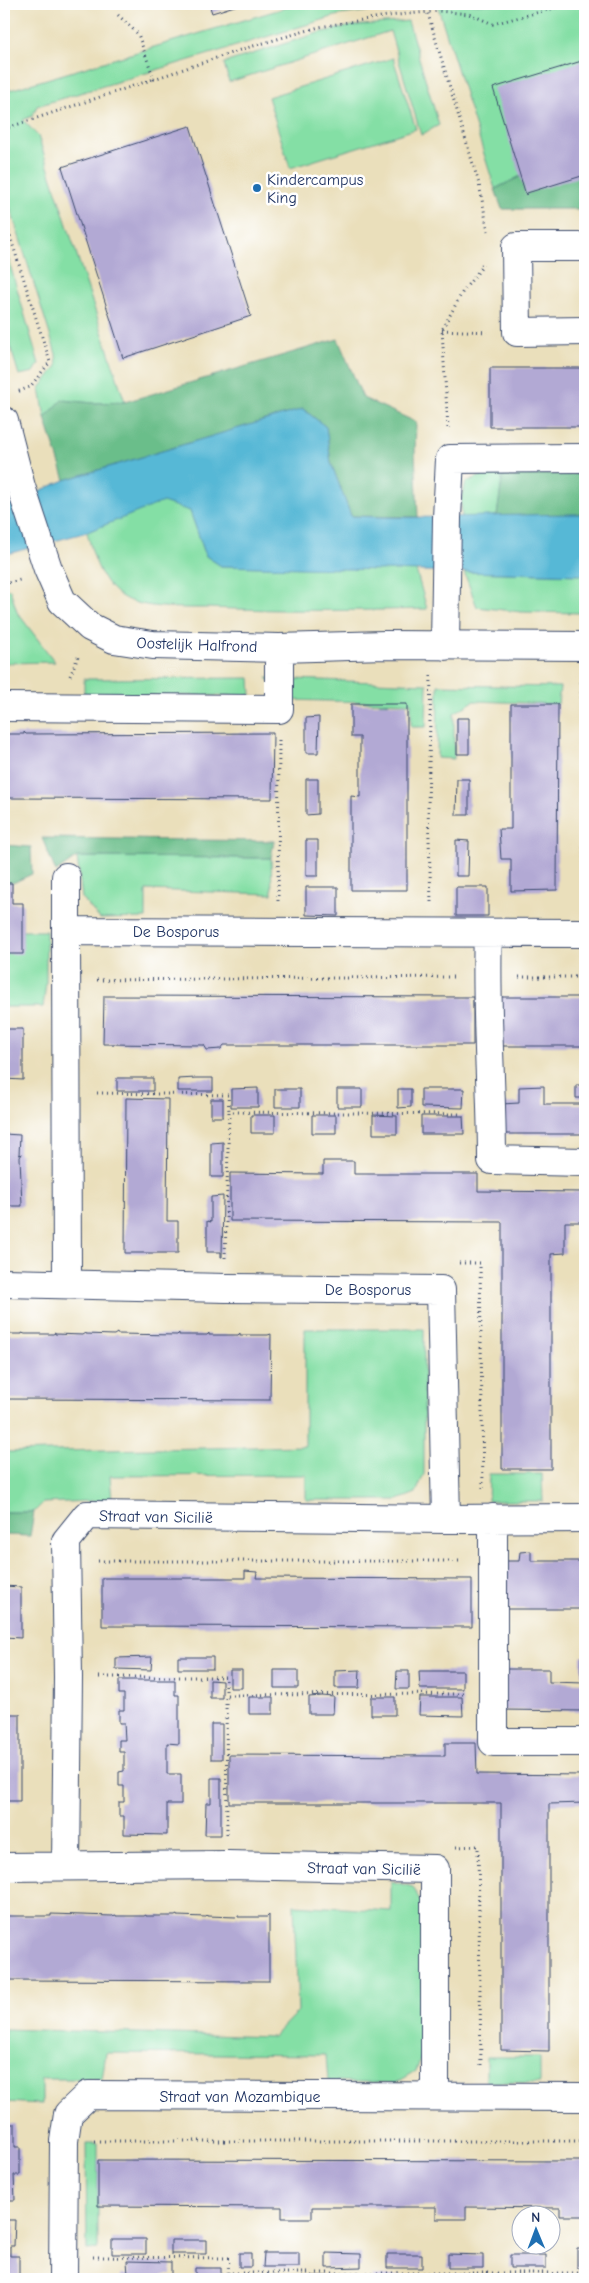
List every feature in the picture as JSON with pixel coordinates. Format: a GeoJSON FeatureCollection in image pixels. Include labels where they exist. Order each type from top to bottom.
{"type":"FeatureCollection","features":[{"type":"Feature","properties":{"kind":"street"},"geometry":{"type":"LineString","coordinates":[[585,247],[516,247],[517,332],[585,331]]}},
{"type":"Feature","properties":{"kind":"street","name":"Oostelijk Halfrond"},"geometry":{"type":"LineString","coordinates":[[4,421],[21,487],[48,569],[62,601],[90,627],[114,639],[153,645],[279,648],[583,646]]}},
{"type":"Feature","properties":{"kind":"street"},"geometry":{"type":"LineString","coordinates":[[439,646],[446,588],[450,459],[585,458]]}},
{"type":"Feature","properties":{"kind":"street"},"geometry":{"type":"LineString","coordinates":[[4,707],[279,709],[279,648]]}},
{"type":"Feature","properties":{"kind":"street"},"geometry":{"type":"LineString","coordinates":[[66,877],[67,1283]]}},
{"type":"Feature","properties":{"kind":"street","name":"De Bosporus"},"geometry":{"type":"LineString","coordinates":[[66,931],[585,934]]}},
{"type":"Feature","properties":{"kind":"street"},"geometry":{"type":"LineString","coordinates":[[488,933],[487,977],[492,1160],[585,1162]]}},
{"type":"Feature","properties":{"kind":"street","name":"De Bosporus"},"geometry":{"type":"LineString","coordinates":[[4,1283],[441,1290],[446,1519]]}},
{"type":"Feature","properties":{"kind":"street","name":"Straat van Sicilië"},"geometry":{"type":"LineString","coordinates":[[66,1866],[68,1676],[66,1542],[87,1515],[446,1519],[585,1518]]}},
{"type":"Feature","properties":{"kind":"street"},"geometry":{"type":"LineString","coordinates":[[493,1518],[493,1742],[585,1742]]}},
{"type":"Feature","properties":{"kind":"street","name":"Straat van Sicilië"},"geometry":{"type":"LineString","coordinates":[[4,1867],[228,1865],[435,1869],[435,2096]]}},
{"type":"Feature","properties":{"kind":"street","name":"Straat van Mozambique"},"geometry":{"type":"LineString","coordinates":[[63,2268],[64,2141],[68,2114],[88,2095],[585,2098]]}},
{"type":"Feature","properties":{"kind":"path"},"geometry":{"type":"LineString","coordinates":[[425,4],[479,184],[489,236]]}},
{"type":"Feature","properties":{"kind":"path"},"geometry":{"type":"LineString","coordinates":[[4,129],[243,49],[319,27],[427,12],[470,14],[493,24],[570,4]]}},
{"type":"Feature","properties":{"kind":"path"},"geometry":{"type":"LineString","coordinates":[[118,15],[138,34],[154,79]]}},
{"type":"Feature","properties":{"kind":"path"},"geometry":{"type":"LineString","coordinates":[[4,218],[50,362],[30,387],[12,393]]}},
{"type":"Feature","properties":{"kind":"path"},"geometry":{"type":"LineString","coordinates":[[450,459],[442,330],[463,291],[481,268],[483,260]]}},
{"type":"Feature","properties":{"kind":"path"},"geometry":{"type":"LineString","coordinates":[[442,330],[517,332]]}},
{"type":"Feature","properties":{"kind":"path"},"geometry":{"type":"LineString","coordinates":[[57,706],[90,627]]}},
{"type":"Feature","properties":{"kind":"path"},"geometry":{"type":"LineString","coordinates":[[432,933],[428,808],[439,646]]}},
{"type":"Feature","properties":{"kind":"path"},"geometry":{"type":"LineString","coordinates":[[583,646],[585,934]]}},
{"type":"Feature","properties":{"kind":"path"},"geometry":{"type":"LineString","coordinates":[[278,932],[279,709]]}},
{"type":"Feature","properties":{"kind":"path"},"geometry":{"type":"LineString","coordinates":[[66,981],[585,977]]}},
{"type":"Feature","properties":{"kind":"path"},"geometry":{"type":"LineString","coordinates":[[67,1092],[228,1095],[226,1288]]}},
{"type":"Feature","properties":{"kind":"path"},"geometry":{"type":"LineString","coordinates":[[229,1112],[492,1114]]}},
{"type":"Feature","properties":{"kind":"path"},"geometry":{"type":"LineString","coordinates":[[67,1561],[493,1561]]}},
{"type":"Feature","properties":{"kind":"path"},"geometry":{"type":"LineString","coordinates":[[68,1676],[226,1677],[228,1865]]}},
{"type":"Feature","properties":{"kind":"path"},"geometry":{"type":"LineString","coordinates":[[226,1695],[492,1694]]}},
{"type":"Feature","properties":{"kind":"path"},"geometry":{"type":"LineString","coordinates":[[64,2141],[585,2142]]}},
{"type":"Feature","properties":{"kind":"path"},"geometry":{"type":"LineString","coordinates":[[63,2268],[229,2258],[228,2279]]}},
{"type":"Feature","properties":{"kind":"path"},"geometry":{"type":"LineString","coordinates":[[228,2273],[585,2273]]}},
{"type":"Feature","properties":{"kind":"green space"},"geometry":{"type":"Polygon","coordinates":[[[298,4],[402,4],[403,7],[339,15],[37,106],[32,116],[23,120],[38,136],[125,402],[93,403],[62,400],[45,418],[40,388],[57,366],[56,354],[4,188],[4,76],[10,90],[298,4]]]}},
{"type":"Feature","properties":{"kind":"green space"},"geometry":{"type":"Polygon","coordinates":[[[437,4],[585,4],[585,155],[535,169],[495,189],[437,4]]]}},
{"type":"Feature","properties":{"kind":"green space"},"geometry":{"type":"Polygon","coordinates":[[[408,21],[439,125],[421,135],[390,31],[229,82],[224,63],[318,33],[352,26],[408,21]]]}},
{"type":"Feature","properties":{"kind":"green space"},"geometry":{"type":"Polygon","coordinates":[[[393,58],[416,129],[290,168],[268,97],[393,58]]]}},
{"type":"Feature","properties":{"kind":"green space"},"geometry":{"type":"Polygon","coordinates":[[[585,155],[585,209],[502,209],[495,189],[535,169],[585,155]]]}},
{"type":"Feature","properties":{"kind":"green space"},"geometry":{"type":"Polygon","coordinates":[[[4,244],[39,364],[34,372],[19,375],[4,326],[4,244]]]}},
{"type":"Feature","properties":{"kind":"green space"},"geometry":{"type":"Polygon","coordinates":[[[338,339],[363,398],[416,422],[415,453],[418,517],[351,516],[331,463],[326,427],[303,409],[65,480],[45,418],[62,400],[93,403],[125,402],[338,339]]]}},
{"type":"Feature","properties":{"kind":"green space"},"geometry":{"type":"Polygon","coordinates":[[[488,473],[503,473],[497,516],[462,518],[461,501],[466,482],[488,473]]]}},
{"type":"Feature","properties":{"kind":"green space"},"geometry":{"type":"Polygon","coordinates":[[[503,473],[585,474],[585,514],[497,516],[503,473]]]}},
{"type":"Feature","properties":{"kind":"green space"},"geometry":{"type":"Polygon","coordinates":[[[163,501],[190,511],[206,556],[221,566],[416,570],[427,609],[178,608],[144,605],[126,599],[117,594],[104,579],[95,561],[87,532],[163,501]]]}},
{"type":"Feature","properties":{"kind":"green space"},"geometry":{"type":"Polygon","coordinates":[[[464,572],[585,575],[585,613],[521,612],[477,607],[464,572]]]}},
{"type":"Feature","properties":{"kind":"green space"},"geometry":{"type":"Polygon","coordinates":[[[10,589],[17,612],[55,662],[4,663],[4,590],[10,589]]]}},
{"type":"Feature","properties":{"kind":"green space"},"geometry":{"type":"Polygon","coordinates":[[[250,678],[251,696],[84,695],[84,679],[250,678]]]}},
{"type":"Feature","properties":{"kind":"green space"},"geometry":{"type":"Polygon","coordinates":[[[267,678],[427,684],[426,727],[411,727],[411,703],[286,700],[267,678]]]}},
{"type":"Feature","properties":{"kind":"green space"},"geometry":{"type":"Polygon","coordinates":[[[438,685],[560,687],[558,704],[474,701],[454,713],[454,759],[437,758],[438,685]]]}},
{"type":"Feature","properties":{"kind":"green space"},"geometry":{"type":"Polygon","coordinates":[[[42,838],[274,841],[271,858],[77,857],[56,872],[42,838]]]}},
{"type":"Feature","properties":{"kind":"green space"},"geometry":{"type":"Polygon","coordinates":[[[4,845],[31,847],[32,874],[13,883],[4,882],[4,845]]]}},
{"type":"Feature","properties":{"kind":"green space"},"geometry":{"type":"Polygon","coordinates":[[[77,857],[271,858],[272,894],[146,890],[146,918],[100,919],[82,898],[77,857]]]}},
{"type":"Feature","properties":{"kind":"green space"},"geometry":{"type":"Polygon","coordinates":[[[46,931],[46,983],[43,1007],[4,1007],[4,932],[46,931]]]}},
{"type":"Feature","properties":{"kind":"green space"},"geometry":{"type":"Polygon","coordinates":[[[305,1329],[424,1329],[424,1474],[416,1493],[398,1500],[306,1500],[306,1475],[110,1476],[112,1500],[43,1503],[34,1512],[4,1512],[4,1452],[305,1446],[305,1329]]]}},
{"type":"Feature","properties":{"kind":"green space"},"geometry":{"type":"Polygon","coordinates":[[[489,1474],[542,1474],[543,1501],[488,1501],[489,1474]]]}},
{"type":"Feature","properties":{"kind":"green space"},"geometry":{"type":"Polygon","coordinates":[[[4,1512],[34,1512],[30,1536],[4,1535],[4,1512]]]}},
{"type":"Feature","properties":{"kind":"green space"},"geometry":{"type":"Polygon","coordinates":[[[391,1881],[413,1887],[422,1904],[423,2052],[416,2071],[396,2083],[328,2081],[326,2055],[106,2053],[102,2079],[42,2079],[42,2104],[4,2102],[4,2029],[273,2037],[298,2011],[294,1905],[391,1911],[391,1881]]]}},
{"type":"Feature","properties":{"kind":"green space"},"geometry":{"type":"Polygon","coordinates":[[[486,2057],[540,2057],[540,2083],[486,2082],[486,2057]]]}},
{"type":"Feature","properties":{"kind":"green space"},"geometry":{"type":"Polygon","coordinates":[[[86,2144],[98,2144],[98,2249],[87,2250],[86,2144]]]}},
{"type":"Feature","properties":{"kind":"water"},"geometry":{"type":"Polygon","coordinates":[[[303,409],[326,427],[331,463],[351,516],[439,517],[585,514],[585,575],[221,566],[206,556],[190,511],[163,502],[87,532],[4,555],[4,506],[65,480],[303,409]]]}},
{"type":"Feature","properties":{"kind":"building"},"geometry":{"type":"Polygon","coordinates":[[[209,4],[241,4],[212,13],[209,4]]]}},
{"type":"Feature","properties":{"kind":"building"},"geometry":{"type":"Polygon","coordinates":[[[585,60],[585,175],[527,193],[526,195],[493,88],[585,60]]]}},
{"type":"Feature","properties":{"kind":"building"},"geometry":{"type":"Polygon","coordinates":[[[190,126],[251,316],[123,358],[62,167],[190,126]]]}},
{"type":"Feature","properties":{"kind":"building"},"geometry":{"type":"Polygon","coordinates":[[[490,368],[585,368],[585,427],[490,427],[490,368]]]}},
{"type":"Feature","properties":{"kind":"building"},"geometry":{"type":"Polygon","coordinates":[[[351,704],[407,704],[407,890],[351,890],[351,796],[360,797],[360,737],[351,737],[351,704]]]}},
{"type":"Feature","properties":{"kind":"building"},"geometry":{"type":"Polygon","coordinates":[[[511,704],[558,704],[557,890],[511,891],[511,859],[501,859],[499,829],[511,829],[511,704]]]}},
{"type":"Feature","properties":{"kind":"building"},"geometry":{"type":"Polygon","coordinates":[[[319,717],[318,753],[306,753],[306,718],[319,717]]]}},
{"type":"Feature","properties":{"kind":"building"},"geometry":{"type":"Polygon","coordinates":[[[457,718],[469,718],[469,754],[457,754],[457,718]]]}},
{"type":"Feature","properties":{"kind":"building"},"geometry":{"type":"Polygon","coordinates":[[[24,732],[26,734],[273,733],[272,799],[4,798],[4,734],[24,734],[24,732]]]}},
{"type":"Feature","properties":{"kind":"building"},"geometry":{"type":"Polygon","coordinates":[[[306,779],[318,779],[318,814],[306,815],[306,779]]]}},
{"type":"Feature","properties":{"kind":"building"},"geometry":{"type":"Polygon","coordinates":[[[457,779],[469,779],[469,815],[456,815],[457,779]]]}},
{"type":"Feature","properties":{"kind":"building"},"geometry":{"type":"Polygon","coordinates":[[[306,840],[318,840],[318,876],[306,876],[306,840]]]}},
{"type":"Feature","properties":{"kind":"building"},"geometry":{"type":"Polygon","coordinates":[[[456,840],[469,841],[468,876],[456,876],[456,840]]]}},
{"type":"Feature","properties":{"kind":"building"},"geometry":{"type":"Polygon","coordinates":[[[4,883],[12,883],[12,903],[23,903],[23,954],[4,954],[4,883]]]}},
{"type":"Feature","properties":{"kind":"building"},"geometry":{"type":"Polygon","coordinates":[[[306,887],[338,887],[338,916],[306,915],[306,887]]]}},
{"type":"Feature","properties":{"kind":"building"},"geometry":{"type":"Polygon","coordinates":[[[456,887],[488,887],[488,916],[456,916],[456,887]]]}},
{"type":"Feature","properties":{"kind":"building"},"geometry":{"type":"Polygon","coordinates":[[[104,996],[473,997],[473,1045],[224,1045],[221,1049],[207,1050],[204,1045],[103,1044],[104,996]]]}},
{"type":"Feature","properties":{"kind":"building"},"geometry":{"type":"Polygon","coordinates":[[[501,997],[585,997],[585,1046],[501,1046],[501,997]]]}},
{"type":"Feature","properties":{"kind":"building"},"geometry":{"type":"Polygon","coordinates":[[[4,1029],[23,1029],[23,1080],[4,1079],[4,1029]]]}},
{"type":"Feature","properties":{"kind":"building"},"geometry":{"type":"Polygon","coordinates":[[[117,1078],[153,1078],[153,1091],[117,1091],[117,1078]]]}},
{"type":"Feature","properties":{"kind":"building"},"geometry":{"type":"Polygon","coordinates":[[[213,1078],[213,1091],[178,1091],[178,1079],[213,1078]]]}},
{"type":"Feature","properties":{"kind":"building"},"geometry":{"type":"Polygon","coordinates":[[[576,1085],[585,1085],[585,1098],[576,1098],[576,1085]]]}},
{"type":"Feature","properties":{"kind":"building"},"geometry":{"type":"Polygon","coordinates":[[[544,1086],[544,1104],[585,1104],[585,1134],[500,1134],[501,1104],[519,1103],[519,1087],[544,1086]]]}},
{"type":"Feature","properties":{"kind":"building"},"geometry":{"type":"Polygon","coordinates":[[[258,1088],[258,1107],[231,1107],[231,1089],[258,1088]]]}},
{"type":"Feature","properties":{"kind":"building"},"geometry":{"type":"Polygon","coordinates":[[[275,1089],[300,1089],[300,1107],[275,1107],[275,1089]]]}},
{"type":"Feature","properties":{"kind":"building"},"geometry":{"type":"Polygon","coordinates":[[[337,1089],[362,1089],[362,1107],[337,1107],[337,1089]]]}},
{"type":"Feature","properties":{"kind":"building"},"geometry":{"type":"Polygon","coordinates":[[[398,1089],[411,1089],[411,1107],[398,1108],[398,1089]]]}},
{"type":"Feature","properties":{"kind":"building"},"geometry":{"type":"Polygon","coordinates":[[[421,1089],[464,1089],[463,1108],[421,1107],[421,1089]]]}},
{"type":"Feature","properties":{"kind":"building"},"geometry":{"type":"Polygon","coordinates":[[[126,1098],[168,1099],[167,1221],[178,1221],[178,1253],[125,1253],[126,1098]]]}},
{"type":"Feature","properties":{"kind":"building"},"geometry":{"type":"Polygon","coordinates":[[[211,1099],[223,1099],[223,1117],[211,1117],[211,1099]]]}},
{"type":"Feature","properties":{"kind":"building"},"geometry":{"type":"Polygon","coordinates":[[[251,1115],[275,1115],[275,1133],[251,1133],[251,1115]]]}},
{"type":"Feature","properties":{"kind":"building"},"geometry":{"type":"Polygon","coordinates":[[[312,1115],[336,1115],[336,1133],[312,1133],[312,1115]]]}},
{"type":"Feature","properties":{"kind":"building"},"geometry":{"type":"Polygon","coordinates":[[[373,1115],[397,1116],[397,1134],[373,1134],[373,1115]]]}},
{"type":"Feature","properties":{"kind":"building"},"geometry":{"type":"Polygon","coordinates":[[[421,1116],[463,1116],[464,1134],[421,1134],[421,1116]]]}},
{"type":"Feature","properties":{"kind":"building"},"geometry":{"type":"Polygon","coordinates":[[[4,1134],[20,1135],[19,1155],[22,1154],[20,1157],[22,1206],[4,1206],[4,1134]]]}},
{"type":"Feature","properties":{"kind":"building"},"geometry":{"type":"Polygon","coordinates":[[[223,1142],[223,1177],[211,1177],[211,1143],[223,1142]]]}},
{"type":"Feature","properties":{"kind":"building"},"geometry":{"type":"Polygon","coordinates":[[[323,1161],[354,1161],[354,1174],[478,1174],[478,1191],[585,1192],[585,1222],[565,1222],[565,1253],[551,1254],[551,1469],[502,1469],[502,1222],[230,1221],[230,1173],[323,1174],[323,1161]]]}},
{"type":"Feature","properties":{"kind":"building"},"geometry":{"type":"Polygon","coordinates":[[[223,1196],[221,1257],[221,1252],[207,1252],[207,1221],[211,1222],[211,1197],[223,1196]]]}},
{"type":"Feature","properties":{"kind":"building"},"geometry":{"type":"Polygon","coordinates":[[[86,1333],[114,1335],[117,1333],[177,1335],[179,1333],[179,1335],[207,1335],[209,1333],[209,1335],[271,1334],[270,1400],[4,1399],[4,1334],[83,1335],[86,1333]]]}},
{"type":"Feature","properties":{"kind":"building"},"geometry":{"type":"Polygon","coordinates":[[[531,1551],[531,1561],[585,1561],[585,1609],[500,1609],[500,1561],[519,1561],[520,1552],[531,1551]]]}},
{"type":"Feature","properties":{"kind":"building"},"geometry":{"type":"Polygon","coordinates":[[[245,1571],[257,1572],[256,1578],[472,1579],[472,1627],[102,1626],[102,1578],[245,1578],[245,1571]]]}},
{"type":"Feature","properties":{"kind":"building"},"geometry":{"type":"Polygon","coordinates":[[[4,1586],[21,1587],[21,1638],[4,1637],[4,1586]]]}},
{"type":"Feature","properties":{"kind":"building"},"geometry":{"type":"Polygon","coordinates":[[[581,1656],[585,1656],[585,1674],[581,1674],[581,1656]]]}},
{"type":"Feature","properties":{"kind":"building"},"geometry":{"type":"Polygon","coordinates":[[[152,1657],[151,1670],[116,1669],[116,1658],[152,1657]]]}},
{"type":"Feature","properties":{"kind":"building"},"geometry":{"type":"Polygon","coordinates":[[[178,1657],[213,1657],[213,1669],[178,1669],[178,1657]]]}},
{"type":"Feature","properties":{"kind":"building"},"geometry":{"type":"Polygon","coordinates":[[[499,1669],[549,1669],[549,1682],[585,1683],[585,1711],[499,1710],[499,1669]]]}},
{"type":"Feature","properties":{"kind":"building"},"geometry":{"type":"Polygon","coordinates":[[[230,1670],[242,1670],[242,1688],[230,1688],[230,1670]]]}},
{"type":"Feature","properties":{"kind":"building"},"geometry":{"type":"Polygon","coordinates":[[[274,1670],[298,1670],[298,1688],[274,1688],[274,1670]]]}},
{"type":"Feature","properties":{"kind":"building"},"geometry":{"type":"Polygon","coordinates":[[[360,1670],[359,1688],[335,1688],[335,1671],[360,1670]]]}},
{"type":"Feature","properties":{"kind":"building"},"geometry":{"type":"Polygon","coordinates":[[[397,1671],[409,1671],[409,1689],[396,1689],[397,1671]]]}},
{"type":"Feature","properties":{"kind":"building"},"geometry":{"type":"Polygon","coordinates":[[[419,1671],[463,1671],[463,1689],[420,1689],[419,1671]]]}},
{"type":"Feature","properties":{"kind":"building"},"geometry":{"type":"Polygon","coordinates":[[[119,1680],[175,1680],[175,1695],[179,1695],[179,1744],[167,1743],[167,1774],[181,1774],[181,1804],[167,1804],[167,1835],[124,1834],[124,1816],[119,1816],[119,1802],[124,1802],[124,1786],[119,1786],[119,1772],[124,1771],[124,1752],[119,1752],[119,1740],[125,1740],[124,1723],[119,1723],[119,1710],[124,1710],[124,1694],[119,1694],[119,1680]]]}},
{"type":"Feature","properties":{"kind":"building"},"geometry":{"type":"Polygon","coordinates":[[[210,1680],[222,1681],[222,1698],[210,1698],[210,1680]]]}},
{"type":"Feature","properties":{"kind":"building"},"geometry":{"type":"Polygon","coordinates":[[[249,1697],[273,1697],[273,1714],[249,1714],[249,1697]]]}},
{"type":"Feature","properties":{"kind":"building"},"geometry":{"type":"Polygon","coordinates":[[[309,1697],[334,1697],[333,1714],[309,1714],[309,1697]]]}},
{"type":"Feature","properties":{"kind":"building"},"geometry":{"type":"Polygon","coordinates":[[[371,1697],[395,1697],[395,1715],[371,1715],[371,1697]]]}},
{"type":"Feature","properties":{"kind":"building"},"geometry":{"type":"Polygon","coordinates":[[[420,1697],[462,1697],[463,1716],[419,1715],[420,1697]]]}},
{"type":"Feature","properties":{"kind":"building"},"geometry":{"type":"Polygon","coordinates":[[[4,1714],[20,1714],[20,1801],[4,1801],[4,1714]]]}},
{"type":"Feature","properties":{"kind":"building"},"geometry":{"type":"Polygon","coordinates":[[[211,1724],[222,1724],[222,1759],[211,1759],[211,1724]]]}},
{"type":"Feature","properties":{"kind":"building"},"geometry":{"type":"Polygon","coordinates":[[[445,1743],[476,1743],[477,1774],[585,1775],[585,1803],[549,1804],[549,2051],[501,2050],[501,1803],[229,1803],[229,1755],[445,1756],[445,1743]]]}},
{"type":"Feature","properties":{"kind":"building"},"geometry":{"type":"Polygon","coordinates":[[[211,1778],[221,1778],[221,1835],[205,1835],[206,1803],[211,1803],[211,1778]]]}},
{"type":"Feature","properties":{"kind":"building"},"geometry":{"type":"Polygon","coordinates":[[[51,1914],[206,1917],[208,1915],[236,1917],[238,1915],[238,1917],[267,1917],[269,1915],[269,1981],[4,1980],[4,1916],[51,1916],[51,1914]]]}},
{"type":"Feature","properties":{"kind":"building"},"geometry":{"type":"Polygon","coordinates":[[[4,2124],[15,2124],[15,2147],[20,2147],[20,2175],[14,2175],[15,2200],[4,2200],[4,2124]]]}},
{"type":"Feature","properties":{"kind":"building"},"geometry":{"type":"Polygon","coordinates":[[[98,2160],[585,2161],[585,2216],[562,2216],[562,2206],[466,2207],[466,2219],[436,2219],[436,2207],[312,2207],[312,2218],[282,2218],[282,2207],[98,2206],[98,2160]]]}},
{"type":"Feature","properties":{"kind":"building"},"geometry":{"type":"Polygon","coordinates":[[[4,2220],[15,2220],[14,2246],[10,2246],[10,2256],[19,2256],[19,2276],[4,2276],[4,2220]]]}},
{"type":"Feature","properties":{"kind":"building"},"geometry":{"type":"Polygon","coordinates":[[[112,2239],[146,2239],[146,2254],[112,2254],[112,2239]]]}},
{"type":"Feature","properties":{"kind":"building"},"geometry":{"type":"Polygon","coordinates":[[[171,2240],[206,2240],[206,2254],[171,2254],[171,2240]]]}},
{"type":"Feature","properties":{"kind":"building"},"geometry":{"type":"Polygon","coordinates":[[[577,2248],[585,2248],[585,2268],[577,2268],[577,2248]]]}},
{"type":"Feature","properties":{"kind":"building"},"geometry":{"type":"Polygon","coordinates":[[[239,2253],[251,2253],[251,2267],[239,2267],[239,2253]]]}},
{"type":"Feature","properties":{"kind":"building"},"geometry":{"type":"Polygon","coordinates":[[[264,2253],[299,2253],[299,2267],[263,2267],[264,2253]]]}},
{"type":"Feature","properties":{"kind":"building"},"geometry":{"type":"Polygon","coordinates":[[[326,2253],[361,2254],[361,2267],[326,2268],[326,2253]]]}},
{"type":"Feature","properties":{"kind":"building"},"geometry":{"type":"Polygon","coordinates":[[[387,2254],[422,2254],[422,2268],[387,2268],[387,2254]]]}},
{"type":"Feature","properties":{"kind":"building"},"geometry":{"type":"Polygon","coordinates":[[[448,2254],[483,2255],[483,2268],[448,2268],[448,2254]]]}},
{"type":"Feature","properties":{"kind":"building"},"geometry":{"type":"Polygon","coordinates":[[[510,2255],[546,2256],[546,2268],[510,2268],[510,2255]]]}},
{"type":"Feature","properties":{"kind":"building"},"geometry":{"type":"Polygon","coordinates":[[[127,2261],[171,2262],[171,2275],[162,2275],[162,2279],[120,2279],[120,2275],[128,2275],[127,2261]]]}},
{"type":"Feature","properties":{"kind":"building"},"geometry":{"type":"Polygon","coordinates":[[[195,2268],[221,2268],[221,2279],[195,2279],[195,2268]]]}},
{"type":"Feature","properties":{"kind":"building"},"geometry":{"type":"Polygon","coordinates":[[[252,2276],[275,2276],[275,2279],[252,2279],[252,2276]]]}},
{"type":"Feature","properties":{"kind":"building"},"geometry":{"type":"Polygon","coordinates":[[[312,2276],[336,2276],[336,2279],[312,2279],[312,2276]]]}},
{"type":"Feature","properties":{"kind":"building"},"geometry":{"type":"Polygon","coordinates":[[[373,2276],[398,2276],[398,2279],[373,2279],[373,2276]]]}},
{"type":"Feature","properties":{"kind":"building"},"geometry":{"type":"Polygon","coordinates":[[[435,2276],[459,2276],[459,2279],[435,2279],[435,2276]]]}},
{"type":"Feature","properties":{"kind":"building"},"geometry":{"type":"Polygon","coordinates":[[[496,2276],[521,2277],[521,2279],[496,2279],[496,2276]]]}},
{"type":"Feature","properties":{"kind":"building"},"geometry":{"type":"Polygon","coordinates":[[[558,2277],[581,2277],[581,2279],[558,2279],[558,2277]]]}},
{"type":"Feature","properties":{"kind":"place","name":"Kindercampus King"},"geometry":{"type":"Point","coordinates":[257,188]}}]}
